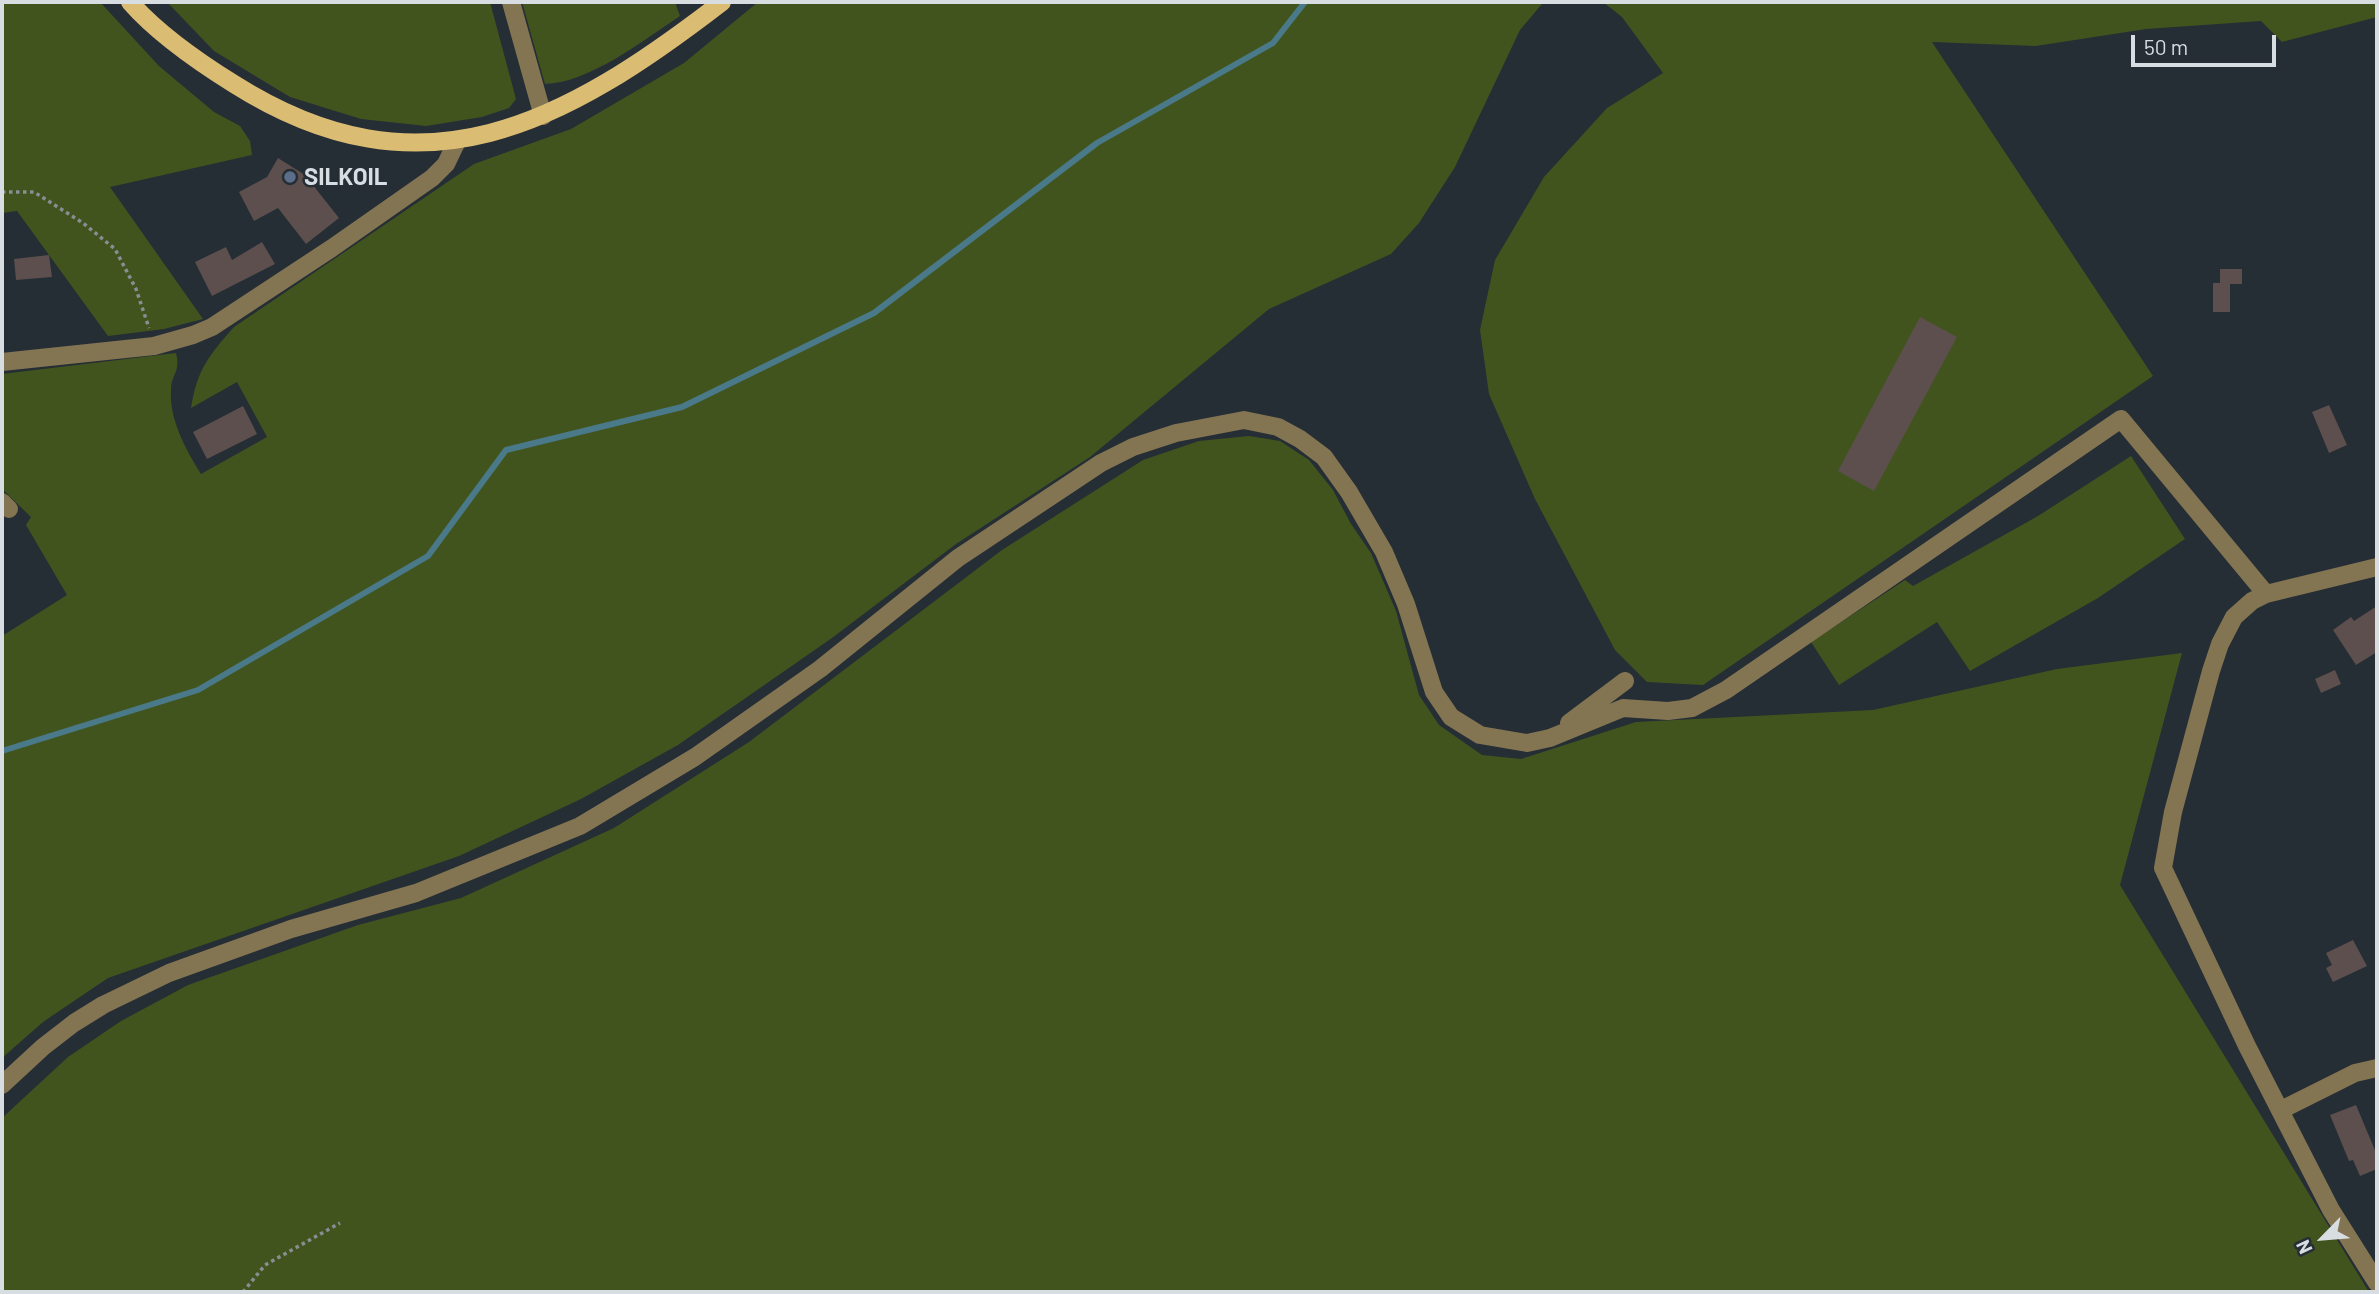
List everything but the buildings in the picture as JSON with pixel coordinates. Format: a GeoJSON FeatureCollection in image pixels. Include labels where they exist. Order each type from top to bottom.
{"type":"FeatureCollection","features":[{"type":"Feature","properties":{"kind":"main road"},"geometry":{"type":"LineString","coordinates":[[130,2],[184,50],[264,103],[334,131],[394,142],[457,141],[501,132],[543,116],[571,103],[640,61],[722,2]]}},
{"type":"Feature","properties":{"kind":"street"},"geometry":{"type":"LineString","coordinates":[[511,2],[543,116]]}},
{"type":"Feature","properties":{"kind":"street"},"geometry":{"type":"LineString","coordinates":[[2,362],[154,346],[212,327],[432,178],[446,164],[457,141]]}},
{"type":"Feature","properties":{"kind":"street"},"geometry":{"type":"LineString","coordinates":[[2,1085],[43,1046],[74,1023],[103,1005],[169,973],[291,929],[416,893],[580,826],[695,757],[820,669],[958,558],[1101,463],[1133,447],[1176,432],[1244,421],[1278,427],[1324,457],[1349,492],[1384,552],[1406,604],[1433,692],[1451,717],[1480,735],[1527,743],[1550,738],[1623,708],[1668,711],[1692,708],[1726,690],[2121,419],[2266,594]]}},
{"type":"Feature","properties":{"kind":"street"},"geometry":{"type":"LineString","coordinates":[[2377,567],[2266,594],[2252,601],[2234,617],[2220,644],[2211,671],[2173,812],[2162,868],[2331,1210],[2377,1283]]}},
{"type":"Feature","properties":{"kind":"street"},"geometry":{"type":"LineString","coordinates":[[1550,738],[1625,681]]}},
{"type":"Feature","properties":{"kind":"street"},"geometry":{"type":"LineString","coordinates":[[2281,1110],[2355,1073],[2377,1068]]}},
{"type":"Feature","properties":{"kind":"path"},"geometry":{"type":"LineString","coordinates":[[2,192],[34,192],[83,223],[115,249],[136,289],[154,346]]}},
{"type":"Feature","properties":{"kind":"path"},"geometry":{"type":"LineString","coordinates":[[243,1292],[265,1265],[340,1223]]}},
{"type":"Feature","properties":{"kind":"green space"},"geometry":{"type":"Polygon","coordinates":[[[2,2],[100,2],[159,66],[214,112],[240,126],[250,141],[252,155],[110,187],[203,319],[164,329],[108,336],[17,211],[2,213],[2,2]]]}},
{"type":"Feature","properties":{"kind":"green space"},"geometry":{"type":"Polygon","coordinates":[[[167,2],[490,2],[516,99],[509,108],[482,117],[426,126],[361,119],[290,97],[214,51],[167,2]]]}},
{"type":"Feature","properties":{"kind":"green space"},"geometry":{"type":"Polygon","coordinates":[[[522,2],[675,2],[680,16],[616,59],[580,76],[545,84],[522,2]]]}},
{"type":"Feature","properties":{"kind":"green space"},"geometry":{"type":"Polygon","coordinates":[[[758,2],[1549,2],[1542,4],[1520,30],[1455,167],[1419,223],[1391,254],[1269,309],[1090,457],[956,544],[832,638],[678,745],[581,799],[459,856],[108,978],[43,1022],[2,1058],[2,636],[67,595],[26,525],[31,517],[2,489],[2,374],[176,353],[177,369],[171,390],[173,412],[184,445],[201,474],[267,437],[237,382],[191,408],[205,364],[234,327],[474,164],[571,129],[684,63],[758,2]]]}},
{"type":"Feature","properties":{"kind":"green space"},"geometry":{"type":"Polygon","coordinates":[[[1603,2],[2377,2],[2377,17],[2282,42],[2261,21],[2146,29],[2036,46],[1932,42],[2153,376],[1703,685],[1647,682],[1615,650],[1535,499],[1489,394],[1480,330],[1495,260],[1544,177],[1607,108],[1663,73],[1622,17],[1603,2]]]}},
{"type":"Feature","properties":{"kind":"green space"},"geometry":{"type":"Polygon","coordinates":[[[1249,436],[1280,441],[1309,460],[1333,490],[1351,524],[1371,553],[1396,611],[1419,695],[1439,725],[1482,755],[1521,759],[1636,722],[1873,710],[2057,669],[2182,653],[2120,885],[2369,1292],[2,1292],[2,1118],[68,1057],[121,1021],[188,985],[358,925],[461,898],[614,828],[749,742],[1002,550],[1143,460],[1199,441],[1249,436]]]}},
{"type":"Feature","properties":{"kind":"green space"},"geometry":{"type":"Polygon","coordinates":[[[2131,456],[2185,539],[2098,598],[1970,671],[1937,622],[1839,685],[1811,642],[1905,580],[1913,586],[2038,516],[2131,456]]]}},
{"type":"Feature","properties":{"kind":"waterway"},"geometry":{"type":"LineString","coordinates":[[2,751],[198,690],[428,556],[506,450],[682,407],[874,313],[1097,143],[1273,43],[1305,2]]}},
{"type":"Feature","properties":{"kind":"place","name":"SILKOIL"},"geometry":{"type":"Point","coordinates":[290,177]}}]}
